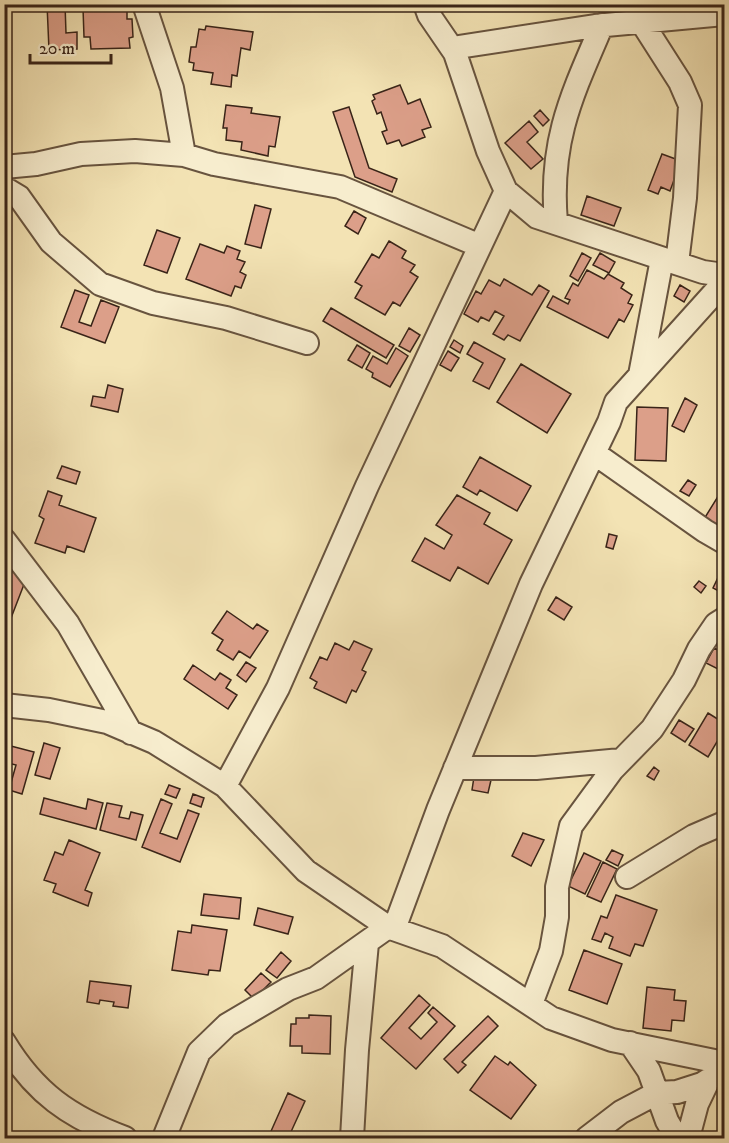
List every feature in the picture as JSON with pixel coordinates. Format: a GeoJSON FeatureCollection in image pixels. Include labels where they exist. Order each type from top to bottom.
{"type":"FeatureCollection","features":[{"type":"Feature","properties":{"kind":"street"},"geometry":{"type":"LineString","coordinates":[[144,4],[172,88],[184,155]]}},
{"type":"Feature","properties":{"kind":"street"},"geometry":{"type":"LineString","coordinates":[[425,4],[429,15],[452,48],[488,151],[506,191],[537,217],[703,272],[724,275]]}},
{"type":"Feature","properties":{"kind":"street"},"geometry":{"type":"LineString","coordinates":[[452,48],[602,25],[724,14]]}},
{"type":"Feature","properties":{"kind":"street"},"geometry":{"type":"LineString","coordinates":[[639,377],[686,198],[690,105],[680,82],[641,21]]}},
{"type":"Feature","properties":{"kind":"street"},"geometry":{"type":"LineString","coordinates":[[556,223],[553,186],[567,107],[602,25]]}},
{"type":"Feature","properties":{"kind":"street"},"geometry":{"type":"LineString","coordinates":[[4,167],[36,164],[81,154],[135,151],[184,155],[214,164],[340,187],[480,246]]}},
{"type":"Feature","properties":{"kind":"street"},"geometry":{"type":"LineString","coordinates":[[4,188],[19,197],[51,242],[100,284],[153,303],[226,318],[307,343]]}},
{"type":"Feature","properties":{"kind":"street"},"geometry":{"type":"LineString","coordinates":[[225,786],[278,688],[367,486],[506,191]]}},
{"type":"Feature","properties":{"kind":"street"},"geometry":{"type":"LineString","coordinates":[[164,1138],[199,1052],[226,1025],[288,989],[316,978],[391,928],[531,584],[616,402],[724,282]]}},
{"type":"Feature","properties":{"kind":"street"},"geometry":{"type":"LineString","coordinates":[[594,453],[724,542]]}},
{"type":"Feature","properties":{"kind":"street"},"geometry":{"type":"LineString","coordinates":[[4,540],[68,624],[131,732]]}},
{"type":"Feature","properties":{"kind":"street"},"geometry":{"type":"LineString","coordinates":[[531,1004],[551,951],[557,917],[557,887],[571,826],[621,760],[652,729],[684,680],[699,649],[716,624],[724,619]]}},
{"type":"Feature","properties":{"kind":"street"},"geometry":{"type":"LineString","coordinates":[[4,705],[49,710],[107,722],[153,742],[225,786],[306,871],[391,928],[442,946],[551,1018],[612,1040],[724,1063]]}},
{"type":"Feature","properties":{"kind":"street"},"geometry":{"type":"LineString","coordinates":[[455,768],[536,768],[621,760]]}},
{"type":"Feature","properties":{"kind":"street"},"geometry":{"type":"LineString","coordinates":[[627,877],[694,836],[724,823]]}},
{"type":"Feature","properties":{"kind":"street"},"geometry":{"type":"LineString","coordinates":[[352,1138],[367,943]]}},
{"type":"Feature","properties":{"kind":"street"},"geometry":{"type":"LineString","coordinates":[[4,1042],[19,1068],[53,1102],[100,1129],[125,1138]]}},
{"type":"Feature","properties":{"kind":"street"},"geometry":{"type":"LineString","coordinates":[[630,1043],[649,1071],[667,1121],[677,1138]]}},
{"type":"Feature","properties":{"kind":"street"},"geometry":{"type":"LineString","coordinates":[[587,1138],[621,1112],[657,1093],[677,1092],[716,1076]]}},
{"type":"Feature","properties":{"kind":"street"},"geometry":{"type":"LineString","coordinates":[[688,1138],[697,1104],[716,1076]]}},
{"type":"Feature","properties":{"kind":"building"},"geometry":{"type":"Polygon","coordinates":[[[47,4],[65,4],[66,33],[77,32],[77,49],[49,50],[47,4]]]}},
{"type":"Feature","properties":{"kind":"building"},"geometry":{"type":"Polygon","coordinates":[[[89,4],[127,4],[127,19],[132,19],[133,37],[129,38],[130,48],[91,49],[90,37],[84,37],[83,8],[89,8],[89,4]]]}},
{"type":"Feature","properties":{"kind":"building"},"geometry":{"type":"Polygon","coordinates":[[[204,4],[237,4],[237,10],[204,4]]]}},
{"type":"Feature","properties":{"kind":"building"},"geometry":{"type":"Polygon","coordinates":[[[206,26],[253,32],[250,50],[241,48],[237,76],[232,75],[231,87],[211,84],[213,73],[193,70],[194,63],[189,62],[191,47],[196,47],[199,29],[205,30],[206,26]]]}},
{"type":"Feature","properties":{"kind":"building"},"geometry":{"type":"Polygon","coordinates":[[[400,85],[408,104],[420,99],[431,127],[422,130],[425,137],[402,146],[399,140],[387,144],[382,132],[387,130],[381,112],[377,114],[372,101],[375,99],[373,95],[400,85]]]}},
{"type":"Feature","properties":{"kind":"building"},"geometry":{"type":"Polygon","coordinates":[[[226,105],[252,108],[251,113],[280,117],[275,147],[269,146],[268,156],[241,150],[242,142],[226,140],[227,128],[223,128],[226,105]]]}},
{"type":"Feature","properties":{"kind":"building"},"geometry":{"type":"Polygon","coordinates":[[[349,107],[369,168],[397,179],[392,192],[355,177],[333,112],[349,107]]]}},
{"type":"Feature","properties":{"kind":"building"},"geometry":{"type":"Polygon","coordinates":[[[540,110],[549,120],[543,126],[534,116],[540,110]]]}},
{"type":"Feature","properties":{"kind":"building"},"geometry":{"type":"Polygon","coordinates":[[[529,121],[538,132],[527,142],[543,159],[531,169],[505,143],[529,121]]]}},
{"type":"Feature","properties":{"kind":"building"},"geometry":{"type":"Polygon","coordinates":[[[662,154],[681,161],[670,191],[661,187],[658,194],[648,190],[662,154]]]}},
{"type":"Feature","properties":{"kind":"building"},"geometry":{"type":"Polygon","coordinates":[[[587,196],[621,208],[614,226],[581,215],[587,196]]]}},
{"type":"Feature","properties":{"kind":"building"},"geometry":{"type":"Polygon","coordinates":[[[255,205],[271,209],[261,248],[245,244],[255,205]]]}},
{"type":"Feature","properties":{"kind":"building"},"geometry":{"type":"Polygon","coordinates":[[[354,211],[366,218],[358,234],[345,226],[354,211]]]}},
{"type":"Feature","properties":{"kind":"building"},"geometry":{"type":"Polygon","coordinates":[[[157,230],[180,238],[167,273],[144,265],[157,230]]]}},
{"type":"Feature","properties":{"kind":"building"},"geometry":{"type":"Polygon","coordinates":[[[389,241],[406,251],[402,258],[415,265],[410,272],[418,277],[400,306],[393,302],[385,315],[355,298],[362,286],[355,282],[372,254],[379,258],[389,241]]]}},
{"type":"Feature","properties":{"kind":"building"},"geometry":{"type":"Polygon","coordinates":[[[200,244],[224,253],[227,246],[240,251],[237,259],[245,262],[240,272],[246,275],[241,288],[235,286],[231,296],[186,279],[200,244]]]}},
{"type":"Feature","properties":{"kind":"building"},"geometry":{"type":"Polygon","coordinates":[[[582,253],[591,258],[578,281],[570,276],[582,253]]]}},
{"type":"Feature","properties":{"kind":"building"},"geometry":{"type":"Polygon","coordinates":[[[600,253],[615,262],[609,273],[593,265],[600,253]]]}},
{"type":"Feature","properties":{"kind":"building"},"geometry":{"type":"Polygon","coordinates":[[[587,270],[604,279],[608,274],[624,283],[621,288],[632,295],[628,303],[633,305],[624,322],[619,319],[608,338],[547,307],[553,296],[568,304],[570,300],[565,298],[573,283],[578,286],[587,270]]]}},
{"type":"Feature","properties":{"kind":"building"},"geometry":{"type":"Polygon","coordinates":[[[504,279],[532,295],[539,285],[549,291],[520,341],[508,335],[504,340],[493,334],[504,316],[495,311],[489,321],[481,317],[478,322],[464,314],[476,291],[481,294],[489,280],[500,286],[504,279]]]}},
{"type":"Feature","properties":{"kind":"building"},"geometry":{"type":"Polygon","coordinates":[[[680,285],[690,291],[684,302],[674,296],[680,285]]]}},
{"type":"Feature","properties":{"kind":"building"},"geometry":{"type":"Polygon","coordinates":[[[75,290],[89,295],[79,322],[91,326],[101,300],[119,307],[105,343],[61,327],[75,290]]]}},
{"type":"Feature","properties":{"kind":"building"},"geometry":{"type":"Polygon","coordinates":[[[331,308],[394,345],[386,358],[323,321],[331,308]]]}},
{"type":"Feature","properties":{"kind":"building"},"geometry":{"type":"Polygon","coordinates":[[[409,328],[420,335],[410,352],[399,346],[409,328]]]}},
{"type":"Feature","properties":{"kind":"building"},"geometry":{"type":"Polygon","coordinates":[[[454,340],[463,346],[460,353],[450,347],[454,340]]]}},
{"type":"Feature","properties":{"kind":"building"},"geometry":{"type":"Polygon","coordinates":[[[474,342],[505,359],[489,389],[473,381],[483,363],[467,354],[474,342]]]}},
{"type":"Feature","properties":{"kind":"building"},"geometry":{"type":"Polygon","coordinates":[[[357,345],[370,353],[362,368],[348,360],[357,345]]]}},
{"type":"Feature","properties":{"kind":"building"},"geometry":{"type":"Polygon","coordinates":[[[396,348],[408,356],[390,387],[372,377],[373,373],[366,369],[373,356],[387,364],[396,348]]]}},
{"type":"Feature","properties":{"kind":"building"},"geometry":{"type":"Polygon","coordinates":[[[448,351],[459,358],[451,371],[440,365],[448,351]]]}},
{"type":"Feature","properties":{"kind":"building"},"geometry":{"type":"Polygon","coordinates":[[[521,364],[571,394],[547,433],[497,402],[521,364]]]}},
{"type":"Feature","properties":{"kind":"building"},"geometry":{"type":"Polygon","coordinates":[[[108,385],[123,389],[118,412],[91,406],[93,396],[105,398],[108,385]]]}},
{"type":"Feature","properties":{"kind":"building"},"geometry":{"type":"Polygon","coordinates":[[[685,398],[697,405],[684,432],[672,426],[685,398]]]}},
{"type":"Feature","properties":{"kind":"building"},"geometry":{"type":"Polygon","coordinates":[[[637,407],[668,408],[666,461],[635,460],[637,407]]]}},
{"type":"Feature","properties":{"kind":"building"},"geometry":{"type":"Polygon","coordinates":[[[480,457],[531,486],[517,511],[480,490],[477,495],[463,487],[480,457]]]}},
{"type":"Feature","properties":{"kind":"building"},"geometry":{"type":"Polygon","coordinates":[[[62,466],[80,472],[76,484],[57,478],[62,466]]]}},
{"type":"Feature","properties":{"kind":"building"},"geometry":{"type":"Polygon","coordinates":[[[688,480],[696,485],[689,496],[680,491],[688,480]]]}},
{"type":"Feature","properties":{"kind":"building"},"geometry":{"type":"Polygon","coordinates":[[[722,490],[724,492],[724,520],[719,528],[704,519],[722,490]]]}},
{"type":"Feature","properties":{"kind":"building"},"geometry":{"type":"Polygon","coordinates":[[[48,491],[62,496],[59,505],[96,518],[84,552],[67,546],[65,553],[35,543],[44,519],[39,516],[48,491]]]}},
{"type":"Feature","properties":{"kind":"building"},"geometry":{"type":"Polygon","coordinates":[[[457,495],[490,513],[484,524],[512,540],[488,584],[458,567],[450,581],[412,561],[425,538],[444,549],[452,535],[436,525],[457,495]]]}},
{"type":"Feature","properties":{"kind":"building"},"geometry":{"type":"Polygon","coordinates":[[[609,534],[617,536],[613,549],[606,547],[609,534]]]}},
{"type":"Feature","properties":{"kind":"building"},"geometry":{"type":"Polygon","coordinates":[[[4,565],[28,574],[11,618],[4,616],[4,565]]]}},
{"type":"Feature","properties":{"kind":"building"},"geometry":{"type":"Polygon","coordinates":[[[724,565],[724,594],[713,588],[724,565]]]}},
{"type":"Feature","properties":{"kind":"building"},"geometry":{"type":"Polygon","coordinates":[[[699,581],[706,586],[701,593],[694,587],[699,581]]]}},
{"type":"Feature","properties":{"kind":"building"},"geometry":{"type":"Polygon","coordinates":[[[556,597],[572,607],[564,620],[548,610],[556,597]]]}},
{"type":"Feature","properties":{"kind":"building"},"geometry":{"type":"Polygon","coordinates":[[[227,611],[253,629],[257,624],[268,631],[250,658],[239,651],[233,660],[217,650],[223,640],[212,633],[227,611]]]}},
{"type":"Feature","properties":{"kind":"building"},"geometry":{"type":"Polygon","coordinates":[[[354,641],[372,649],[362,670],[366,672],[356,692],[352,690],[346,703],[314,688],[317,682],[310,678],[320,657],[327,660],[335,643],[349,650],[354,641]]]}},
{"type":"Feature","properties":{"kind":"building"},"geometry":{"type":"Polygon","coordinates":[[[714,648],[724,653],[718,669],[706,663],[714,648]]]}},
{"type":"Feature","properties":{"kind":"building"},"geometry":{"type":"Polygon","coordinates":[[[246,662],[256,668],[246,682],[237,675],[246,662]]]}},
{"type":"Feature","properties":{"kind":"building"},"geometry":{"type":"Polygon","coordinates":[[[193,665],[215,680],[220,673],[231,680],[226,688],[237,695],[228,709],[184,679],[193,665]]]}},
{"type":"Feature","properties":{"kind":"building"},"geometry":{"type":"Polygon","coordinates":[[[708,713],[724,723],[724,730],[708,757],[689,745],[708,713]]]}},
{"type":"Feature","properties":{"kind":"building"},"geometry":{"type":"Polygon","coordinates":[[[679,720],[694,729],[685,742],[671,733],[679,720]]]}},
{"type":"Feature","properties":{"kind":"building"},"geometry":{"type":"Polygon","coordinates":[[[44,743],[60,748],[50,779],[35,775],[44,743]]]}},
{"type":"Feature","properties":{"kind":"building"},"geometry":{"type":"Polygon","coordinates":[[[7,745],[34,752],[22,794],[9,790],[16,765],[4,762],[7,745]]]}},
{"type":"Feature","properties":{"kind":"building"},"geometry":{"type":"Polygon","coordinates":[[[654,767],[659,771],[654,780],[647,776],[654,767]]]}},
{"type":"Feature","properties":{"kind":"building"},"geometry":{"type":"Polygon","coordinates":[[[474,777],[491,780],[488,793],[472,790],[474,777]]]}},
{"type":"Feature","properties":{"kind":"building"},"geometry":{"type":"Polygon","coordinates":[[[169,785],[180,789],[176,798],[165,794],[169,785]]]}},
{"type":"Feature","properties":{"kind":"building"},"geometry":{"type":"Polygon","coordinates":[[[193,794],[204,798],[201,807],[190,803],[193,794]]]}},
{"type":"Feature","properties":{"kind":"building"},"geometry":{"type":"Polygon","coordinates":[[[44,798],[86,809],[88,799],[103,803],[96,829],[40,814],[44,798]]]}},
{"type":"Feature","properties":{"kind":"building"},"geometry":{"type":"Polygon","coordinates":[[[161,799],[172,804],[160,833],[177,839],[188,810],[199,814],[180,862],[142,847],[161,799]]]}},
{"type":"Feature","properties":{"kind":"building"},"geometry":{"type":"Polygon","coordinates":[[[107,803],[122,806],[119,817],[129,819],[131,812],[143,815],[136,840],[100,830],[107,803]]]}},
{"type":"Feature","properties":{"kind":"building"},"geometry":{"type":"Polygon","coordinates":[[[523,833],[544,840],[531,866],[512,856],[523,833]]]}},
{"type":"Feature","properties":{"kind":"building"},"geometry":{"type":"Polygon","coordinates":[[[69,840],[100,853],[85,890],[92,893],[88,906],[53,892],[56,884],[44,880],[55,852],[63,855],[69,840]]]}},
{"type":"Feature","properties":{"kind":"building"},"geometry":{"type":"Polygon","coordinates":[[[612,850],[623,855],[618,866],[606,860],[612,850]]]}},
{"type":"Feature","properties":{"kind":"building"},"geometry":{"type":"Polygon","coordinates":[[[584,853],[601,861],[585,894],[568,886],[584,853]]]}},
{"type":"Feature","properties":{"kind":"building"},"geometry":{"type":"Polygon","coordinates":[[[603,862],[617,869],[601,902],[587,896],[603,862]]]}},
{"type":"Feature","properties":{"kind":"building"},"geometry":{"type":"Polygon","coordinates":[[[204,894],[241,898],[239,919],[201,915],[204,894]]]}},
{"type":"Feature","properties":{"kind":"building"},"geometry":{"type":"Polygon","coordinates":[[[616,895],[657,910],[643,946],[635,944],[630,956],[609,948],[613,937],[605,933],[601,942],[592,939],[601,916],[607,918],[616,895]]]}},
{"type":"Feature","properties":{"kind":"building"},"geometry":{"type":"Polygon","coordinates":[[[258,908],[293,917],[288,934],[254,925],[258,908]]]}},
{"type":"Feature","properties":{"kind":"building"},"geometry":{"type":"Polygon","coordinates":[[[192,925],[227,930],[220,971],[209,970],[208,975],[172,970],[178,931],[191,933],[192,925]]]}},
{"type":"Feature","properties":{"kind":"building"},"geometry":{"type":"Polygon","coordinates":[[[584,950],[622,964],[607,1004],[569,990],[584,950]]]}},
{"type":"Feature","properties":{"kind":"building"},"geometry":{"type":"Polygon","coordinates":[[[281,952],[291,961],[277,978],[266,970],[281,952]]]}},
{"type":"Feature","properties":{"kind":"building"},"geometry":{"type":"Polygon","coordinates":[[[261,973],[271,982],[254,999],[245,990],[261,973]]]}},
{"type":"Feature","properties":{"kind":"building"},"geometry":{"type":"Polygon","coordinates":[[[90,981],[131,986],[128,1008],[113,1006],[114,1002],[100,1000],[99,1004],[87,1002],[90,981]]]}},
{"type":"Feature","properties":{"kind":"building"},"geometry":{"type":"Polygon","coordinates":[[[647,987],[675,990],[674,1000],[686,1001],[684,1021],[672,1020],[671,1031],[643,1028],[647,987]]]}},
{"type":"Feature","properties":{"kind":"building"},"geometry":{"type":"Polygon","coordinates":[[[419,995],[430,1005],[409,1028],[421,1039],[437,1022],[428,1013],[433,1007],[455,1026],[416,1069],[381,1038],[419,995]]]}},
{"type":"Feature","properties":{"kind":"building"},"geometry":{"type":"Polygon","coordinates":[[[309,1015],[331,1016],[330,1054],[302,1053],[302,1046],[290,1046],[291,1024],[296,1024],[296,1018],[309,1018],[309,1015]]]}},
{"type":"Feature","properties":{"kind":"building"},"geometry":{"type":"Polygon","coordinates":[[[488,1016],[498,1026],[462,1062],[466,1065],[458,1073],[444,1059],[488,1016]]]}},
{"type":"Feature","properties":{"kind":"building"},"geometry":{"type":"Polygon","coordinates":[[[495,1056],[508,1065],[510,1062],[536,1085],[511,1119],[470,1090],[495,1056]]]}},
{"type":"Feature","properties":{"kind":"building"},"geometry":{"type":"Polygon","coordinates":[[[288,1093],[305,1101],[290,1134],[300,1138],[268,1138],[288,1093]]]}}]}
